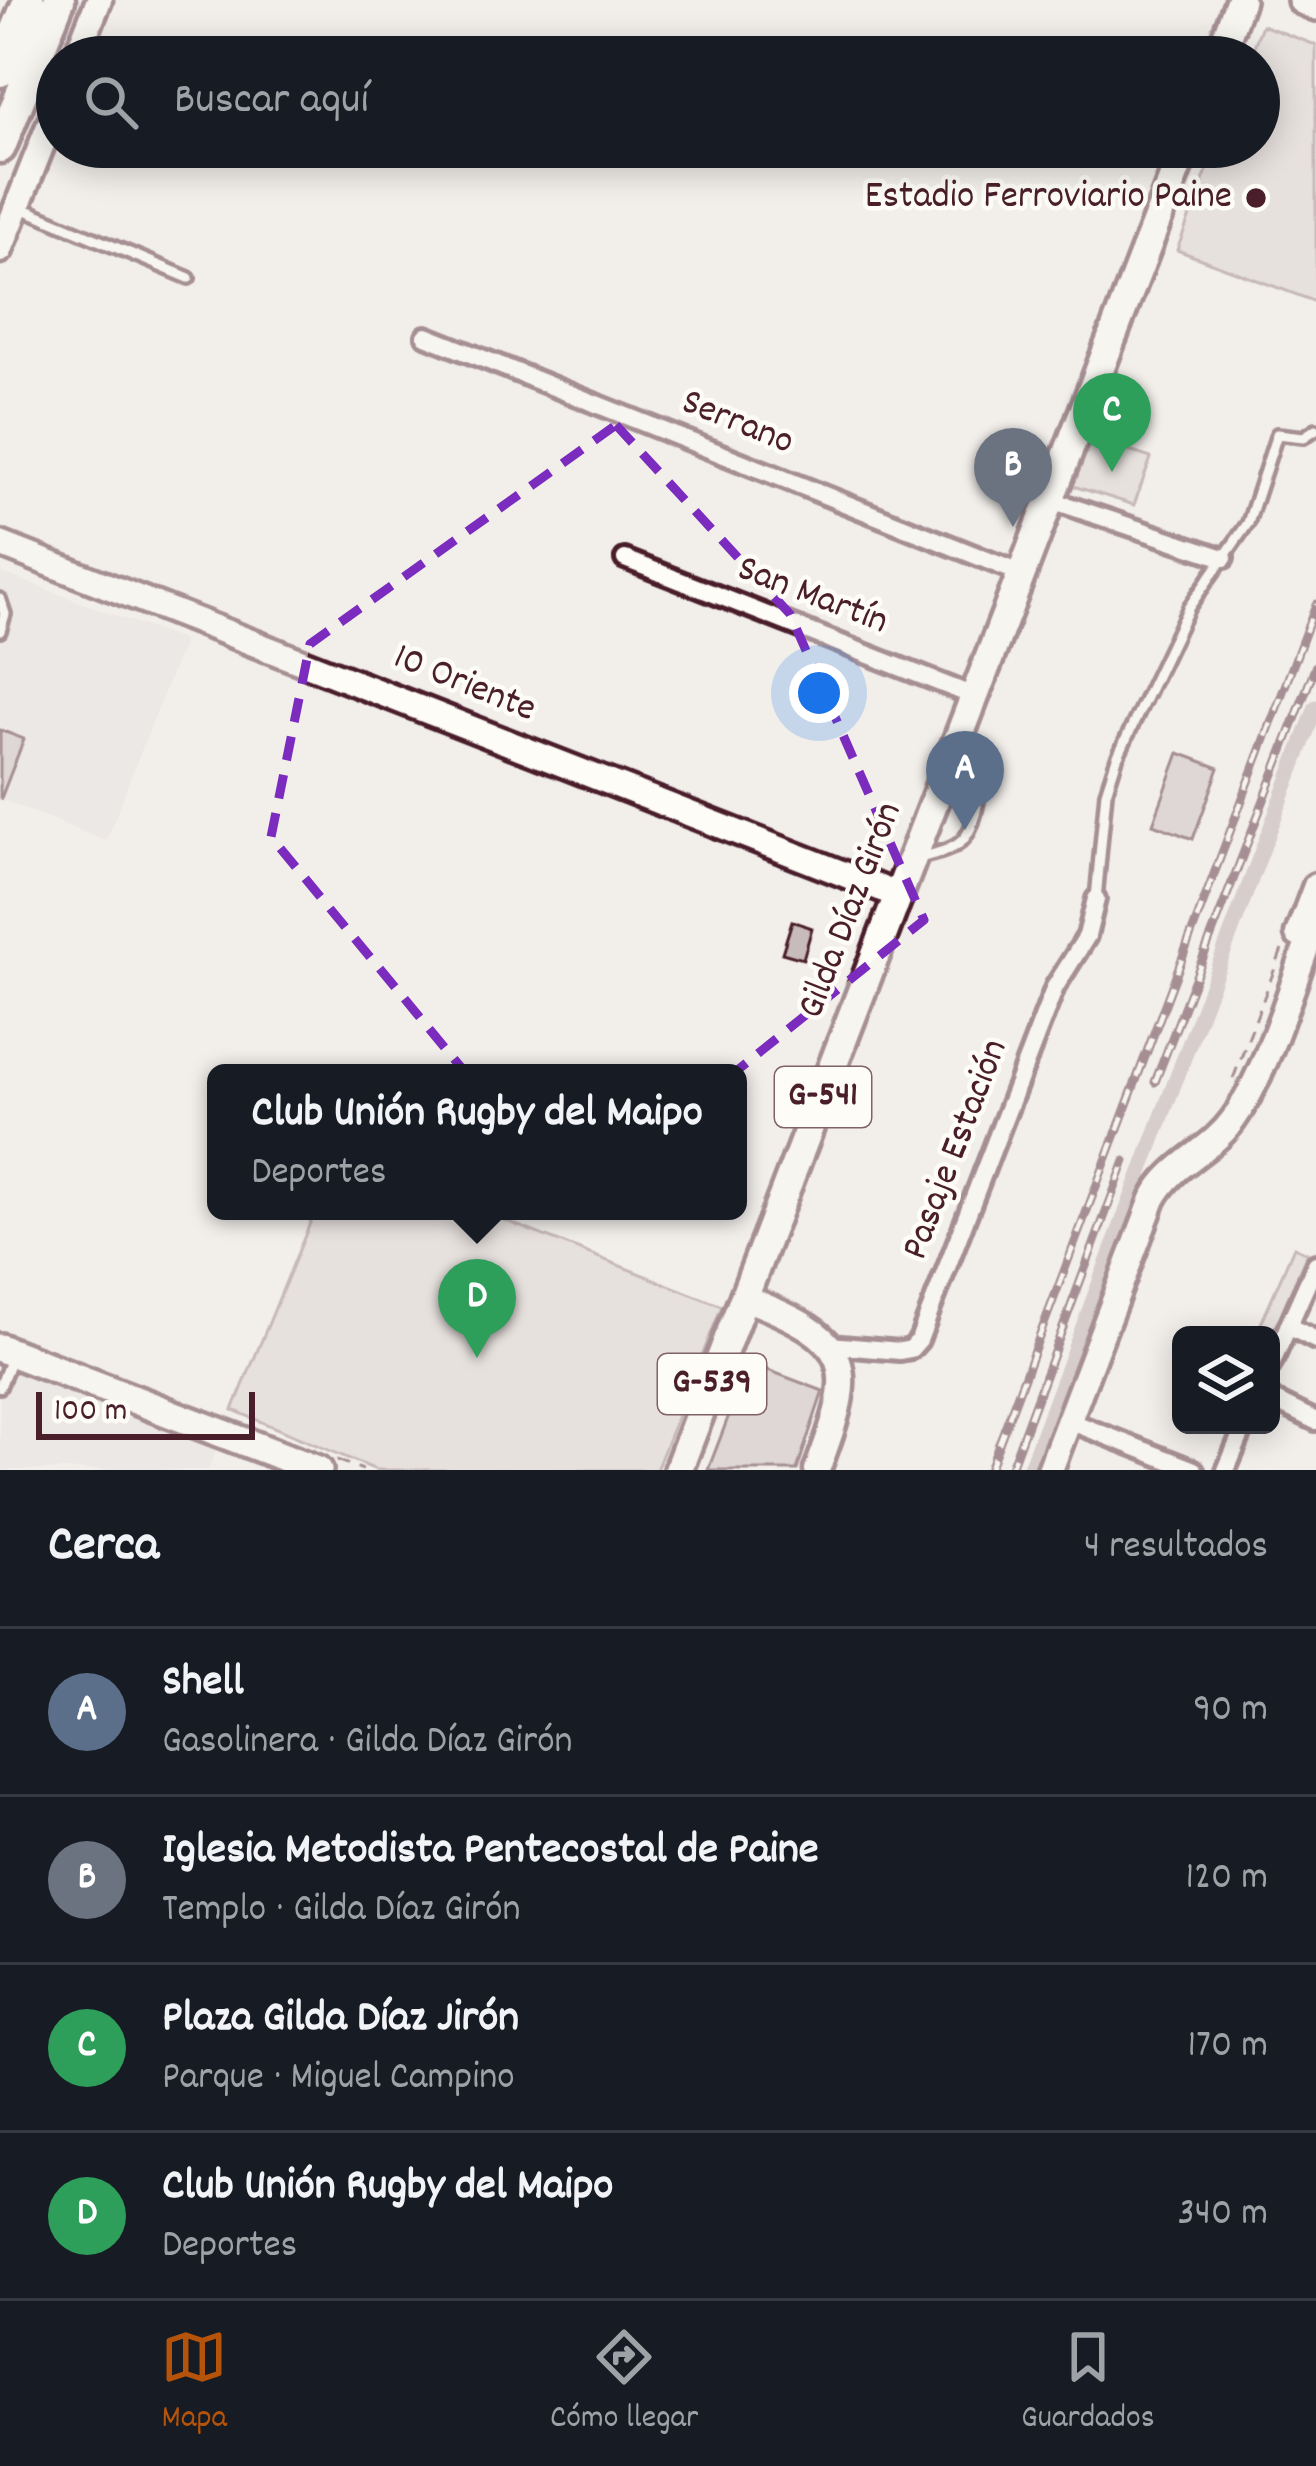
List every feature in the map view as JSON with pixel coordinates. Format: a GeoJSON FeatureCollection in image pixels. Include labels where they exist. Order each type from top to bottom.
{"type":"FeatureCollection","features":[{"type":"Feature","properties":{"kind":"highway"},"geometry":{"type":"LineString","coordinates":[[0,71],[28,0]]}},
{"type":"Feature","properties":{"kind":"highway"},"geometry":{"type":"LineString","coordinates":[[45,36],[59,0]]}},
{"type":"Feature","properties":{"kind":"highway"},"geometry":{"type":"LineString","coordinates":[[0,147],[36,57]]}},
{"type":"Feature","properties":{"kind":"main road"},"geometry":{"type":"LineString","coordinates":[[1227,36],[1240,0]]}},
{"type":"Feature","properties":{"kind":"main road"},"geometry":{"type":"LineString","coordinates":[[1301,0],[1316,6]]}},
{"type":"Feature","properties":{"kind":"main road","name":"Gilda Díaz Girón"},"geometry":{"type":"LineString","coordinates":[[678,1470],[1176,168]]}},
{"type":"Feature","properties":{"kind":"main road"},"geometry":{"type":"LineString","coordinates":[[6,1350],[319,1470]]}},
{"type":"Feature","properties":{"kind":"street"},"geometry":{"type":"LineString","coordinates":[[84,36],[99,0]]}},
{"type":"Feature","properties":{"kind":"street"},"geometry":{"type":"LineString","coordinates":[[0,250],[36,158]]}},
{"type":"Feature","properties":{"kind":"street","name":"Serrano"},"geometry":{"type":"LineString","coordinates":[[426,336],[1022,574]]}},
{"type":"Feature","properties":{"kind":"street"},"geometry":{"type":"LineString","coordinates":[[1051,500],[1224,558]]}},
{"type":"Feature","properties":{"kind":"street","name":"10 Oriente"},"geometry":{"type":"LineString","coordinates":[[0,544],[900,896]]}},
{"type":"Feature","properties":{"kind":"street","name":"San Martín"},"geometry":{"type":"LineString","coordinates":[[625,559],[976,697]]}},
{"type":"Feature","properties":{"kind":"street"},"geometry":{"type":"LineString","coordinates":[[1223,1132],[1316,886]]}},
{"type":"Feature","properties":{"kind":"street","name":"Pasaje Estación"},"geometry":{"type":"LineString","coordinates":[[829,1345],[906,1351],[920,1340],[1054,987],[1087,936],[1096,899]]}},
{"type":"Feature","properties":{"kind":"street"},"geometry":{"type":"LineString","coordinates":[[1050,1470],[1159,1188],[1172,1171],[1223,1132],[1252,1086],[1316,921]]}},
{"type":"Feature","properties":{"kind":"street"},"geometry":{"type":"LineString","coordinates":[[1280,1344],[1316,1264]]}},
{"type":"Feature","properties":{"kind":"street"},"geometry":{"type":"LineString","coordinates":[[745,1298],[793,1318],[829,1345],[839,1365],[843,1395],[817,1470]]}},
{"type":"Feature","properties":{"kind":"street"},"geometry":{"type":"LineString","coordinates":[[1288,1326],[1316,1340]]}},
{"type":"Feature","properties":{"kind":"street"},"geometry":{"type":"LineString","coordinates":[[1280,1403],[1316,1421]]}},
{"type":"Feature","properties":{"kind":"street"},"geometry":{"type":"LineString","coordinates":[[1069,1421],[1194,1470]]}},
{"type":"Feature","properties":{"kind":"street"},"geometry":{"type":"LineString","coordinates":[[1241,1434],[1228,1465],[1252,1470]]}},
{"type":"Feature","properties":{"kind":"lane"},"geometry":{"type":"LineString","coordinates":[[17,206],[190,278]]}},
{"type":"Feature","properties":{"kind":"lane"},"geometry":{"type":"LineString","coordinates":[[1096,899],[1106,792],[1172,640],[1248,523],[1277,434],[1304,436],[1316,429]]}},
{"type":"Feature","properties":{"kind":"lane"},"geometry":{"type":"LineString","coordinates":[[0,599],[5,614],[0,632]]}},
{"type":"Feature","properties":{"kind":"lane"},"geometry":{"type":"LineString","coordinates":[[914,860],[957,848],[972,823],[978,797],[956,750]]}},
{"type":"Feature","properties":{"kind":"lane"},"geometry":{"type":"LineString","coordinates":[[0,1387],[6,1350]]}},
{"type":"Feature","properties":{"kind":"path"},"geometry":{"type":"LineString","coordinates":[[1240,1087],[1231,1084],[1291,928]]}},
{"type":"Feature","properties":{"kind":"highlighted area"},"geometry":{"type":"Polygon","coordinates":[[[616,425],[790,614],[924,920],[689,1109],[502,1117],[271,837],[310,644],[616,425]]]}},
{"type":"Feature","properties":{"kind":"shaded area","name":"Estadio Ferroviario Paine"},"geometry":{"type":"Polygon","coordinates":[[[1262,25],[1316,45],[1316,302],[1177,250],[1208,168],[1280,168],[1280,36],[1258,36],[1262,25]]]}},
{"type":"Feature","properties":{"kind":"shaded area"},"geometry":{"type":"Polygon","coordinates":[[[1092,439],[1151,458],[1134,505],[1073,486],[1092,439]]]}},
{"type":"Feature","properties":{"kind":"shaded area"},"geometry":{"type":"Polygon","coordinates":[[[0,572],[184,641],[106,841],[0,799],[0,572]]]}},
{"type":"Feature","properties":{"kind":"shaded area"},"geometry":{"type":"Polygon","coordinates":[[[311,1220],[504,1220],[722,1306],[656,1470],[376,1470],[233,1410],[311,1220]]]}},
{"type":"Feature","properties":{"kind":"shaded area"},"geometry":{"type":"Polygon","coordinates":[[[1294,1247],[1307,1253],[1276,1326],[1260,1326],[1294,1247]]]}},
{"type":"Feature","properties":{"kind":"shaded area"},"geometry":{"type":"Polygon","coordinates":[[[0,1357],[219,1445],[208,1470],[0,1470],[0,1357]]]}},
{"type":"Feature","properties":{"kind":"building"},"geometry":{"type":"Polygon","coordinates":[[[0,730],[24,739],[1,798],[0,797],[0,730]]]}},
{"type":"Feature","properties":{"kind":"building"},"geometry":{"type":"Polygon","coordinates":[[[1179,753],[1219,768],[1193,839],[1153,824],[1179,753]]]}},
{"type":"Feature","properties":{"kind":"building"},"geometry":{"type":"Polygon","coordinates":[[[792,921],[812,928],[803,959],[782,953],[792,921]]]}},
{"type":"Feature","properties":{"kind":"building"},"geometry":{"type":"Polygon","coordinates":[[[749,1363],[823,1391],[797,1470],[708,1470],[749,1363]]]}},
{"type":"Feature","properties":{"kind":"waterway"},"geometry":{"type":"LineString","coordinates":[[1029,1470],[1316,707]]}},
{"type":"Feature","properties":{"kind":"railway"},"geometry":{"type":"LineString","coordinates":[[989,1470],[1316,604]]}},
{"type":"Feature","properties":{"kind":"railway"},"geometry":{"type":"LineString","coordinates":[[1155,1082],[1316,665]]}},
{"type":"Feature","properties":{"kind":"railway"},"geometry":{"type":"LineString","coordinates":[[1010,1470],[1125,1161]]}},
{"type":"Feature","properties":{"kind":"place","name":"Estadio Ferroviario Paine"},"geometry":{"type":"Point","coordinates":[1256,198]}},
{"type":"Feature","properties":{"kind":"place","name":"Plaza Gilda Díaz Jirón"},"geometry":{"type":"Point","coordinates":[1112,472]}},
{"type":"Feature","properties":{"kind":"place","name":"Iglesia Metodista Pentecostal de Paine"},"geometry":{"type":"Point","coordinates":[1013,527]}},
{"type":"Feature","properties":{"kind":"place","name":"Shell"},"geometry":{"type":"Point","coordinates":[965,830]}},
{"type":"Feature","properties":{"kind":"place","name":"Club Unión Rugby del Maipo"},"geometry":{"type":"Point","coordinates":[477,1358]}}]}
